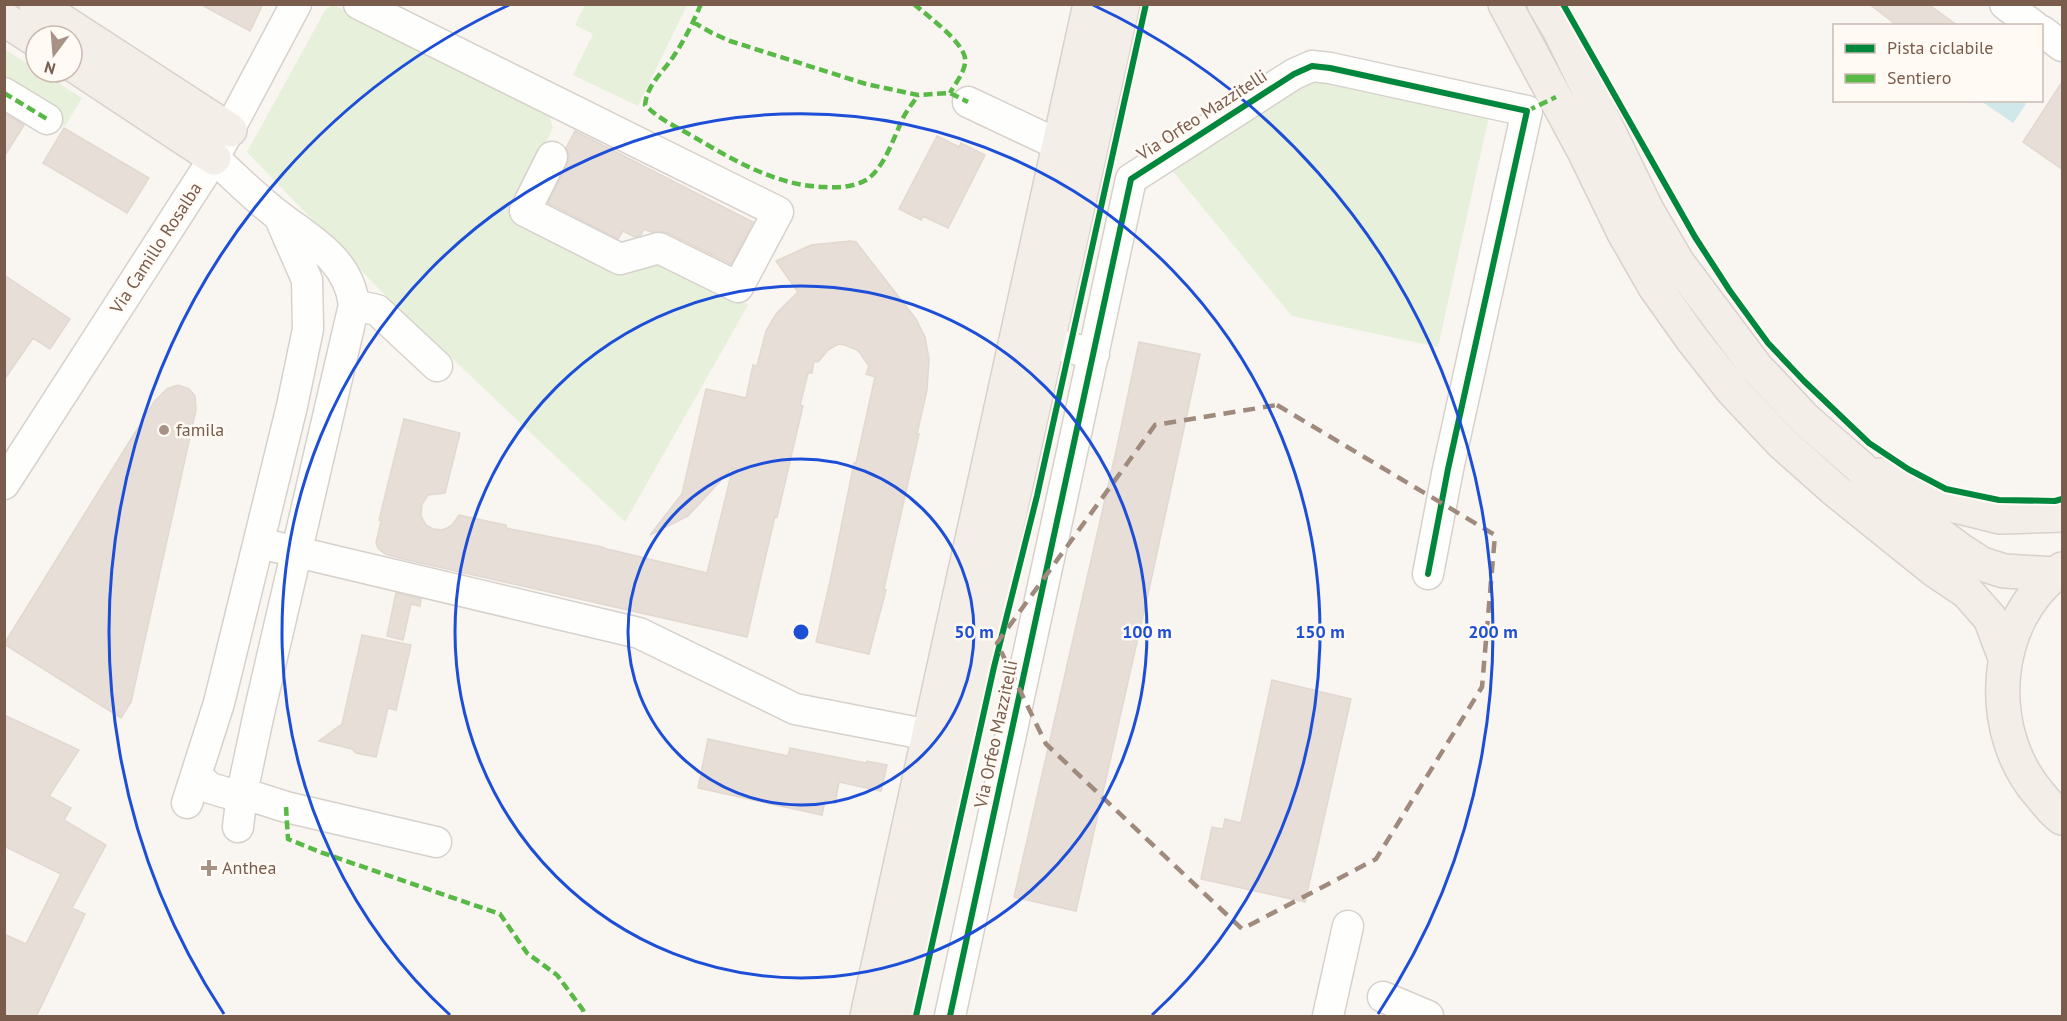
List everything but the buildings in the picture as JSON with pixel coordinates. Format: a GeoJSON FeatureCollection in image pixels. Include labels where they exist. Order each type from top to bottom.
{"type":"FeatureCollection","features":[{"type":"Feature","properties":{"kind":"main road"},"geometry":{"type":"LineString","coordinates":[[36,4],[222,144]]}},
{"type":"Feature","properties":{"kind":"main road","name":"Via Orfeo Mazzitelli"},"geometry":{"type":"LineString","coordinates":[[898,1017],[955,691],[1059,145],[1090,4]]}},
{"type":"Feature","properties":{"kind":"main road","name":"Via Orfeo Mazzitelli"},"geometry":{"type":"LineString","coordinates":[[968,632],[1048,342],[1123,4]]}},
{"type":"Feature","properties":{"kind":"main road"},"geometry":{"type":"LineString","coordinates":[[1505,4],[1585,153],[1624,233],[1655,287],[1692,339],[1733,391],[1781,442],[1835,490],[1915,555],[1967,592],[1990,618],[2005,658]]}},
{"type":"Feature","properties":{"kind":"main road"},"geometry":{"type":"LineString","coordinates":[[1544,4],[1561,33],[1647,210],[1678,263],[1756,367],[1805,419],[1859,466],[1894,501],[1982,564],[2004,571],[2059,571]]}},
{"type":"Feature","properties":{"kind":"main road"},"geometry":{"type":"LineString","coordinates":[[4,19],[24,32]]}},
{"type":"Feature","properties":{"kind":"main road"},"geometry":{"type":"LineString","coordinates":[[84,70],[222,144]]}},
{"type":"Feature","properties":{"kind":"main road"},"geometry":{"type":"LineString","coordinates":[[1859,466],[1957,507],[2000,517],[2062,515]]}},
{"type":"Feature","properties":{"kind":"main road"},"geometry":{"type":"LineString","coordinates":[[2059,571],[2033,598],[2016,627],[2005,658],[2001,701],[2009,743],[2028,781],[2062,818]]}},
{"type":"Feature","properties":{"kind":"main road","name":"Via Orfeo Mazzitelli"},"geometry":{"type":"LineString","coordinates":[[867,1017],[929,735],[955,691]]}},
{"type":"Feature","properties":{"kind":"street","name":"Via Camillo Rosalba"},"geometry":{"type":"LineString","coordinates":[[4,484],[222,144],[296,4]]}},
{"type":"Feature","properties":{"kind":"street"},"geometry":{"type":"LineString","coordinates":[[360,4],[778,212],[738,287],[659,248],[620,259],[525,211],[552,157]]}},
{"type":"Feature","properties":{"kind":"street"},"geometry":{"type":"LineString","coordinates":[[2005,4],[2031,24]]}},
{"type":"Feature","properties":{"kind":"street"},"geometry":{"type":"LineString","coordinates":[[2043,32],[2062,46]]}},
{"type":"Feature","properties":{"kind":"street","name":"Via Orfeo Mazzitelli"},"geometry":{"type":"LineString","coordinates":[[950,1017],[1131,179],[1294,74],[1312,66],[1527,111],[1428,574]]}},
{"type":"Feature","properties":{"kind":"street"},"geometry":{"type":"LineString","coordinates":[[4,93],[46,119]]}},
{"type":"Feature","properties":{"kind":"street"},"geometry":{"type":"LineString","coordinates":[[968,102],[1059,145]]}},
{"type":"Feature","properties":{"kind":"street"},"geometry":{"type":"LineString","coordinates":[[222,144],[279,216],[307,280],[308,329],[292,406],[219,703],[192,789],[210,788],[227,794],[242,793],[286,807],[436,842]]}},
{"type":"Feature","properties":{"kind":"street"},"geometry":{"type":"LineString","coordinates":[[238,827],[242,793],[258,713],[354,305],[352,290],[339,264],[304,232],[279,216]]}},
{"type":"Feature","properties":{"kind":"street"},"geometry":{"type":"LineString","coordinates":[[354,305],[377,310],[437,366]]}},
{"type":"Feature","properties":{"kind":"street"},"geometry":{"type":"LineString","coordinates":[[1048,342],[1094,354]]}},
{"type":"Feature","properties":{"kind":"street"},"geometry":{"type":"LineString","coordinates":[[292,406],[328,415]]}},
{"type":"Feature","properties":{"kind":"street"},"geometry":{"type":"LineString","coordinates":[[259,543],[639,633],[795,709],[929,735]]}},
{"type":"Feature","properties":{"kind":"street"},"geometry":{"type":"LineString","coordinates":[[219,703],[231,711],[247,714],[258,713]]}},
{"type":"Feature","properties":{"kind":"street"},"geometry":{"type":"LineString","coordinates":[[1328,1017],[1348,926]]}},
{"type":"Feature","properties":{"kind":"street"},"geometry":{"type":"LineString","coordinates":[[1383,997],[1428,1017]]}},
{"type":"Feature","properties":{"kind":"highlighted area"},"geometry":{"type":"Polygon","coordinates":[[[1277,405],[1495,535],[1482,687],[1376,859],[1242,929],[1046,744],[997,643],[1155,425],[1277,405]]]}},
{"type":"Feature","properties":{"kind":"green space"},"geometry":{"type":"Polygon","coordinates":[[[334,5],[547,109],[553,128],[510,214],[619,270],[666,264],[748,305],[625,522],[382,292],[247,152],[326,9],[334,5]]]}},
{"type":"Feature","properties":{"kind":"green space"},"geometry":{"type":"Polygon","coordinates":[[[585,5],[687,5],[638,106],[573,75],[593,34],[575,25],[585,5]]]}},
{"type":"Feature","properties":{"kind":"green space"},"geometry":{"type":"Polygon","coordinates":[[[4,49],[24,62],[24,84],[60,84],[82,98],[65,126],[5,88],[4,49]]]}},
{"type":"Feature","properties":{"kind":"green space"},"geometry":{"type":"Polygon","coordinates":[[[1314,78],[1489,116],[1438,347],[1292,316],[1170,168],[1314,78]]]}},
{"type":"Feature","properties":{"kind":"water"},"geometry":{"type":"Polygon","coordinates":[[[1982,102],[2023,102],[2026,104],[2013,123],[1982,102]]]}},
{"type":"Feature","properties":{"kind":"marked path"},"geometry":{"type":"LineString","coordinates":[[701,4],[680,47],[651,86],[645,105],[656,115],[757,171],[807,186],[851,186],[866,180],[883,161],[903,118],[918,95]]}},
{"type":"Feature","properties":{"kind":"marked path"},"geometry":{"type":"LineString","coordinates":[[914,4],[937,23],[961,48],[965,63],[950,93]]}},
{"type":"Feature","properties":{"kind":"marked path"},"geometry":{"type":"LineString","coordinates":[[693,22],[730,41],[866,84],[918,95],[950,93],[968,102]]}},
{"type":"Feature","properties":{"kind":"marked path"},"geometry":{"type":"LineString","coordinates":[[4,93],[47,119]]}},
{"type":"Feature","properties":{"kind":"marked path"},"geometry":{"type":"LineString","coordinates":[[1527,111],[1556,97]]}},
{"type":"Feature","properties":{"kind":"marked path"},"geometry":{"type":"LineString","coordinates":[[286,807],[288,839],[500,914],[527,953],[557,975],[585,1016]]}},
{"type":"Feature","properties":{"kind":"cycle path"},"geometry":{"type":"LineString","coordinates":[[916,1016],[994,667],[1037,496],[1146,4]]}},
{"type":"Feature","properties":{"kind":"cycle path"},"geometry":{"type":"LineString","coordinates":[[1563,4],[1695,237],[1730,291],[1768,343],[1804,381],[1869,443],[1908,469],[1946,489],[1999,500],[2055,501],[2062,499]]}},
{"type":"Feature","properties":{"kind":"cycle path"},"geometry":{"type":"LineString","coordinates":[[950,1016],[1131,179],[1294,74],[1312,66],[1527,111],[1448,469],[1428,574]]}},
{"type":"Feature","properties":{"kind":"place","name":"famila"},"geometry":{"type":"Point","coordinates":[164,430]}},
{"type":"Feature","properties":{"kind":"place","name":"Anthea"},"geometry":{"type":"Point","coordinates":[209,868]}}]}
